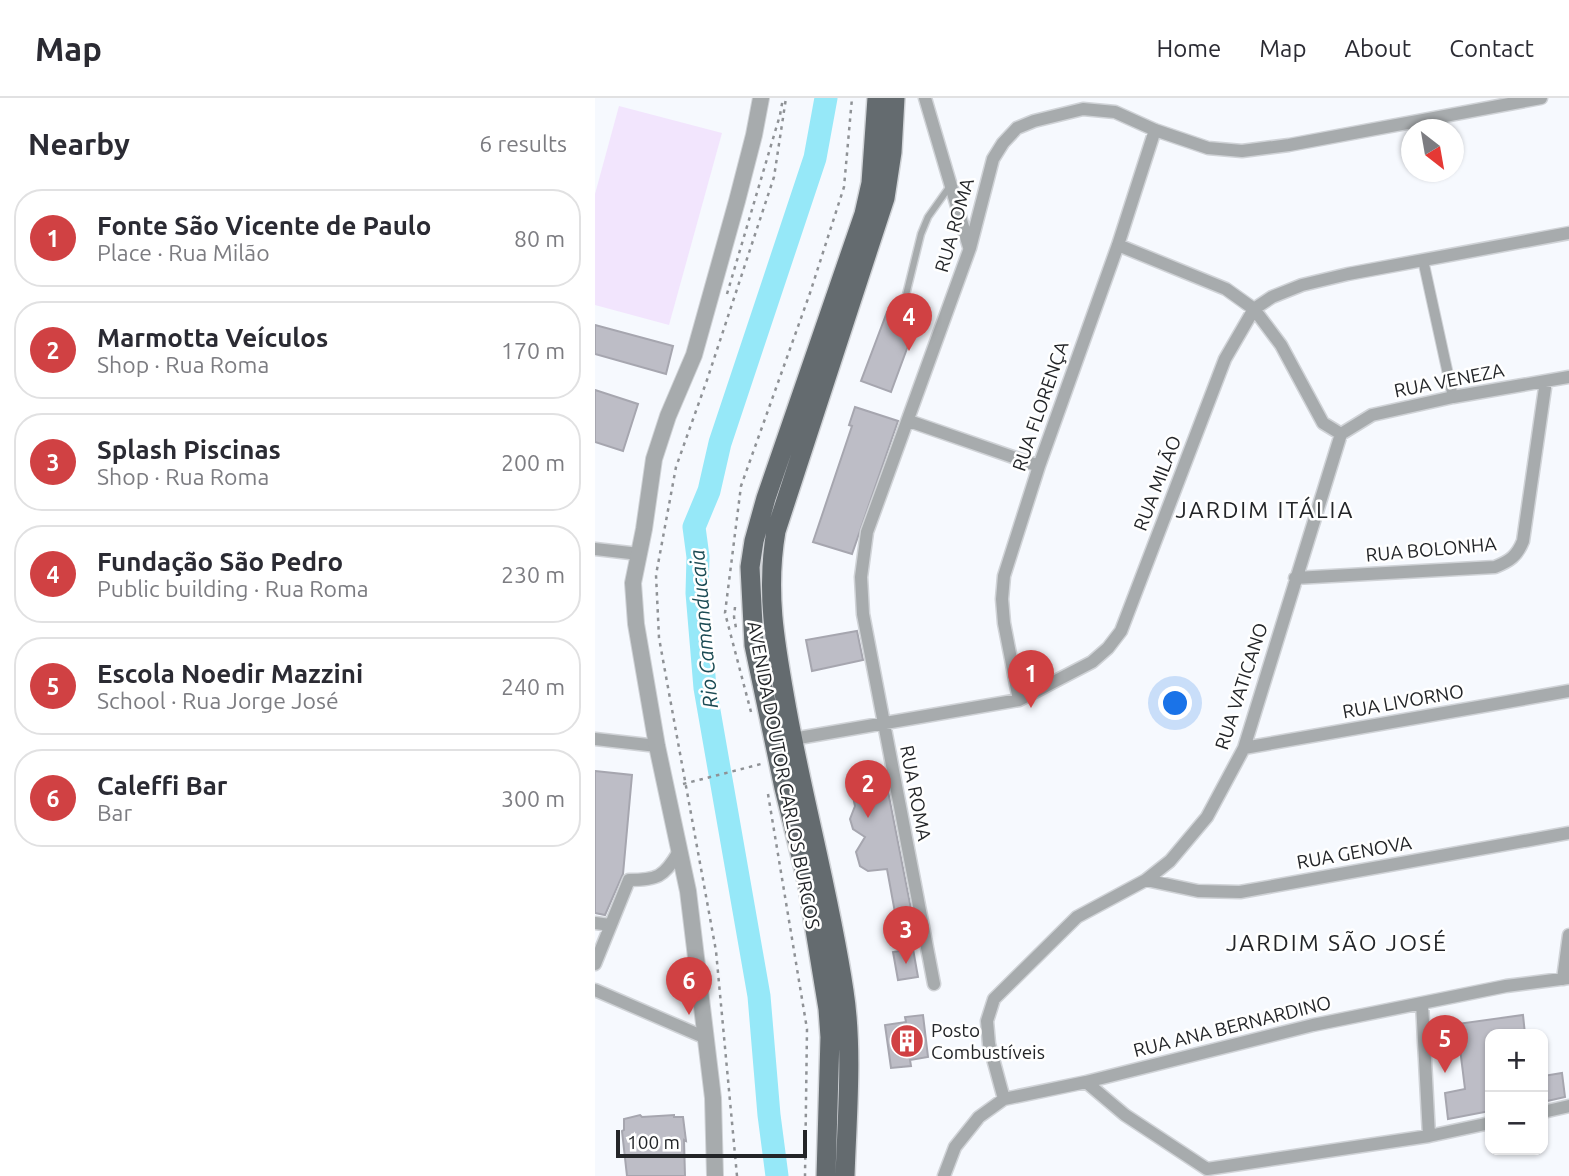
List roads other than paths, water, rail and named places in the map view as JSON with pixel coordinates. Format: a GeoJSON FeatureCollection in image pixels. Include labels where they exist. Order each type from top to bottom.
{"type":"FeatureCollection","features":[{"type":"Feature","properties":{"kind":"main road","name":"AVENIDA DOUTOR CARLOS BURGOS"},"geometry":{"type":"LineString","coordinates":[[845,1176],[848,1015],[836,944],[783,741],[754,645],[750,567],[765,498],[864,214],[871,183],[877,98]]}},
{"type":"Feature","properties":{"kind":"main road","name":"AVENIDA DOUTOR CARLOS BURGOS"},"geometry":{"type":"LineString","coordinates":[[826,1176],[830,1037],[828,1009],[807,881],[769,767],[783,741],[770,605],[770,562],[781,516],[885,198],[892,152],[895,98]]}},
{"type":"Feature","properties":{"kind":"street"},"geometry":{"type":"LineString","coordinates":[[715,1176],[713,1098],[688,891],[657,746],[636,624],[633,583],[654,459],[668,416],[694,355],[741,188],[761,98]]}},
{"type":"Feature","properties":{"kind":"street"},"geometry":{"type":"LineString","coordinates":[[925,98],[969,248]]}},
{"type":"Feature","properties":{"kind":"street","name":"RUA ROMA"},"geometry":{"type":"LineString","coordinates":[[934,984],[863,614],[861,577],[867,532],[969,248],[993,159],[1003,143],[1017,128],[1083,109],[1115,112],[1155,130],[1208,148],[1242,151],[1289,145],[1541,98]]}},
{"type":"Feature","properties":{"kind":"street","name":"RUA FLORENÇA"},"geometry":{"type":"LineString","coordinates":[[1019,701],[1004,623],[1004,576],[1039,466],[1118,245],[1155,130]]}},
{"type":"Feature","properties":{"kind":"street"},"geometry":{"type":"LineString","coordinates":[[1254,309],[1272,297],[1302,285],[1569,233]]}},
{"type":"Feature","properties":{"kind":"street"},"geometry":{"type":"LineString","coordinates":[[1118,245],[1226,289],[1254,309],[1281,345],[1323,423],[1341,434]]}},
{"type":"Feature","properties":{"kind":"street"},"geometry":{"type":"LineString","coordinates":[[1423,260],[1453,397]]}},
{"type":"Feature","properties":{"kind":"street","name":"RUA MILÃO"},"geometry":{"type":"LineString","coordinates":[[783,741],[1019,701],[1092,662],[1108,649],[1121,631],[1225,359],[1254,309]]}},
{"type":"Feature","properties":{"kind":"street","name":"RUA VENEZA"},"geometry":{"type":"LineString","coordinates":[[1341,434],[1372,415],[1453,397],[1569,377]]}},
{"type":"Feature","properties":{"kind":"street","name":"RUA BOLONHA"},"geometry":{"type":"LineString","coordinates":[[1295,578],[1495,567],[1518,554],[1523,541],[1546,382]]}},
{"type":"Feature","properties":{"kind":"street"},"geometry":{"type":"LineString","coordinates":[[909,421],[1039,466]]}},
{"type":"Feature","properties":{"kind":"street","name":"RUA VATICANO"},"geometry":{"type":"LineString","coordinates":[[1004,1099],[989,1044],[987,1021],[994,999],[1077,916],[1146,880],[1170,861],[1206,817],[1244,748],[1341,434]]}},
{"type":"Feature","properties":{"kind":"street"},"geometry":{"type":"LineString","coordinates":[[595,549],[639,554]]}},
{"type":"Feature","properties":{"kind":"street","name":"RUA LIVORNO"},"geometry":{"type":"LineString","coordinates":[[1244,748],[1569,691]]}},
{"type":"Feature","properties":{"kind":"street"},"geometry":{"type":"LineString","coordinates":[[595,739],[657,746]]}},
{"type":"Feature","properties":{"kind":"street","name":"RUA GENOVA"},"geometry":{"type":"LineString","coordinates":[[1146,880],[1198,891],[1240,892],[1569,834]]}},
{"type":"Feature","properties":{"kind":"street"},"geometry":{"type":"LineString","coordinates":[[595,964],[629,880],[649,880],[667,872],[678,853]]}},
{"type":"Feature","properties":{"kind":"street"},"geometry":{"type":"LineString","coordinates":[[595,923],[610,925]]}},
{"type":"Feature","properties":{"kind":"street"},"geometry":{"type":"LineString","coordinates":[[1566,978],[1569,935]]}},
{"type":"Feature","properties":{"kind":"street","name":"RUA ANA BERNARDINO"},"geometry":{"type":"LineString","coordinates":[[944,1176],[955,1147],[979,1117],[1004,1099],[1086,1082],[1313,1025],[1506,986],[1566,978]]}},
{"type":"Feature","properties":{"kind":"street"},"geometry":{"type":"LineString","coordinates":[[595,990],[706,1038]]}},
{"type":"Feature","properties":{"kind":"street"},"geometry":{"type":"LineString","coordinates":[[1422,1003],[1429,1136]]}},
{"type":"Feature","properties":{"kind":"street"},"geometry":{"type":"LineString","coordinates":[[1086,1082],[1125,1115],[1206,1169],[1429,1136],[1485,1124]]}},
{"type":"Feature","properties":{"kind":"street"},"geometry":{"type":"LineString","coordinates":[[1548,1111],[1569,1106]]}},
{"type":"Feature","properties":{"kind":"lane"},"geometry":{"type":"LineString","coordinates":[[904,303],[921,234],[928,217],[951,184]]}},
{"type":"Feature","properties":{"kind":"waterway","name":"Rio Camanducaia"},"geometry":{"type":"LineString","coordinates":[[777,1176],[759,996],[705,688],[694,527],[709,491],[720,443],[815,158],[826,98]]}},
{"type":"Feature","properties":{"kind":"place","name":"Fundação São Pedro"},"geometry":{"type":"Point","coordinates":[909,351]}},
{"type":"Feature","properties":{"kind":"place","name":"Fonte São Vicente de Paulo"},"geometry":{"type":"Point","coordinates":[1031,708]}},
{"type":"Feature","properties":{"kind":"place","name":"Marmotta Veículos"},"geometry":{"type":"Point","coordinates":[868,818]}},
{"type":"Feature","properties":{"kind":"place","name":"Splash Piscinas"},"geometry":{"type":"Point","coordinates":[906,964]}},
{"type":"Feature","properties":{"kind":"place","name":"Caleffi Bar"},"geometry":{"type":"Point","coordinates":[689,1015]}},
{"type":"Feature","properties":{"kind":"place","name":"Posto Combustíveis"},"geometry":{"type":"Point","coordinates":[907,1041]}},
{"type":"Feature","properties":{"kind":"place","name":"Escola Noedir Mazzini"},"geometry":{"type":"Point","coordinates":[1445,1073]}},
{"type":"Feature","properties":{"kind":"district","name":"JARDIM ITÁLIA"},"geometry":{"type":"Point","coordinates":[1265,509]}},
{"type":"Feature","properties":{"kind":"district","name":"JARDIM SÃO JOSÉ"},"geometry":{"type":"Point","coordinates":[1337,942]}}]}
